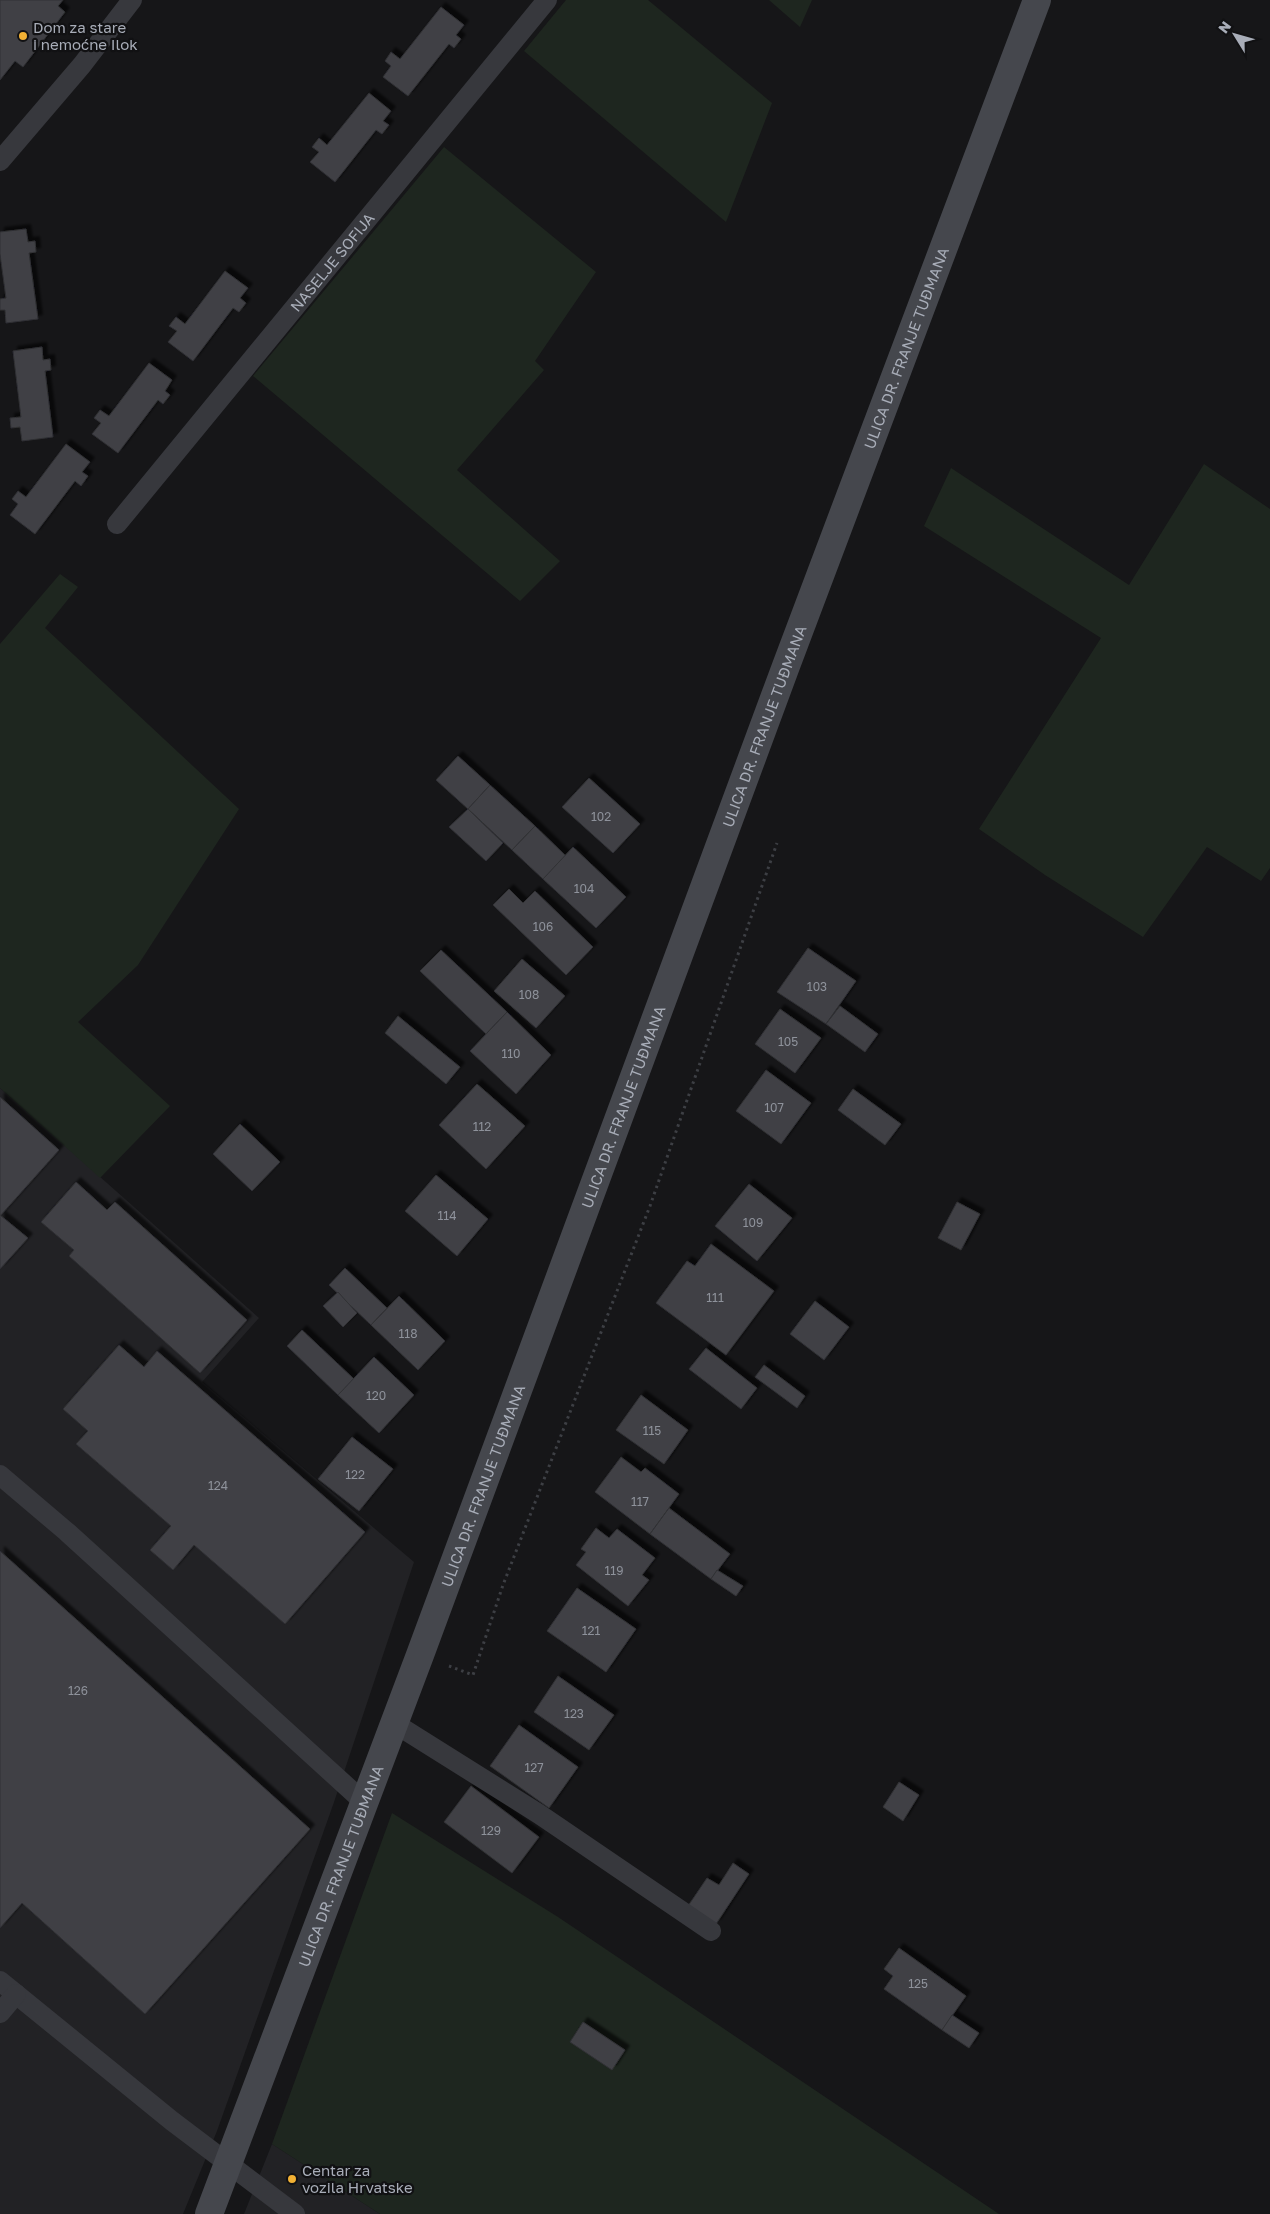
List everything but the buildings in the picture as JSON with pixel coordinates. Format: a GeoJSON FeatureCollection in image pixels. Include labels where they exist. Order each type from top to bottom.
{"type":"FeatureCollection","features":[{"type":"Feature","properties":{"kind":"main road","name":"ULICA DR. FRANJE TUĐMANA"},"geometry":{"type":"LineString","coordinates":[[209,2214],[420,1655],[779,684],[1037,0]]}},
{"type":"Feature","properties":{"kind":"lane"},"geometry":{"type":"LineString","coordinates":[[0,162],[82,65],[132,0]]}},
{"type":"Feature","properties":{"kind":"lane","name":"NASELJE SOFIJA"},"geometry":{"type":"LineString","coordinates":[[117,524],[546,0]]}},
{"type":"Feature","properties":{"kind":"lane"},"geometry":{"type":"LineString","coordinates":[[0,1475],[74,1538],[365,1802]]}},
{"type":"Feature","properties":{"kind":"lane"},"geometry":{"type":"LineString","coordinates":[[394,1723],[539,1814],[711,1931]]}},
{"type":"Feature","properties":{"kind":"lane"},"geometry":{"type":"LineString","coordinates":[[0,1981],[172,2121],[295,2214]]}},
{"type":"Feature","properties":{"kind":"lane"},"geometry":{"type":"LineString","coordinates":[[0,2013],[16,1994]]}},
{"type":"Feature","properties":{"kind":"path"},"geometry":{"type":"LineString","coordinates":[[420,1655],[473,1675],[503,1585],[650,1206],[777,843]]}},
{"type":"Feature","properties":{"kind":"shaded area"},"geometry":{"type":"Polygon","coordinates":[[[566,0],[648,0],[772,103],[726,222],[524,51],[566,0]]]}},
{"type":"Feature","properties":{"kind":"shaded area"},"geometry":{"type":"Polygon","coordinates":[[[769,0],[812,0],[800,27],[769,0]]]}},
{"type":"Feature","properties":{"kind":"shaded area"},"geometry":{"type":"Polygon","coordinates":[[[444,147],[596,272],[535,361],[544,370],[457,470],[560,561],[520,601],[253,376],[444,147]]]}},
{"type":"Feature","properties":{"kind":"shaded area"},"geometry":{"type":"Polygon","coordinates":[[[1204,464],[1270,509],[1270,868],[1261,881],[1207,847],[1143,937],[1045,875],[979,829],[1101,638],[924,526],[951,468],[1129,585],[1204,464]]]}},
{"type":"Feature","properties":{"kind":"shaded area"},"geometry":{"type":"Polygon","coordinates":[[[60,574],[78,587],[45,628],[239,809],[138,965],[78,1022],[170,1106],[100,1178],[0,1088],[0,644],[60,574]]]}},
{"type":"Feature","properties":{"kind":"shaded area"},"geometry":{"type":"Polygon","coordinates":[[[0,1088],[259,1318],[202,1382],[414,1562],[333,1805],[217,2131],[183,2214],[0,2214],[0,1088]]]}},
{"type":"Feature","properties":{"kind":"shaded area"},"geometry":{"type":"Polygon","coordinates":[[[392,1813],[558,1917],[999,2214],[380,2214],[272,2144],[392,1813]]]}},
{"type":"Feature","properties":{"kind":"shaded area","name":"Centar za vozila Hrvatske"},"geometry":{"type":"Polygon","coordinates":[[[272,2144],[380,2214],[244,2214],[272,2144]]]}},
{"type":"Feature","properties":{"kind":"place","name":"Dom za stare i nemoćne Ilok"},"geometry":{"type":"Point","coordinates":[23,36]}},
{"type":"Feature","properties":{"kind":"place","name":"Centar za vozila Hrvatske"},"geometry":{"type":"Point","coordinates":[292,2179]}}]}
